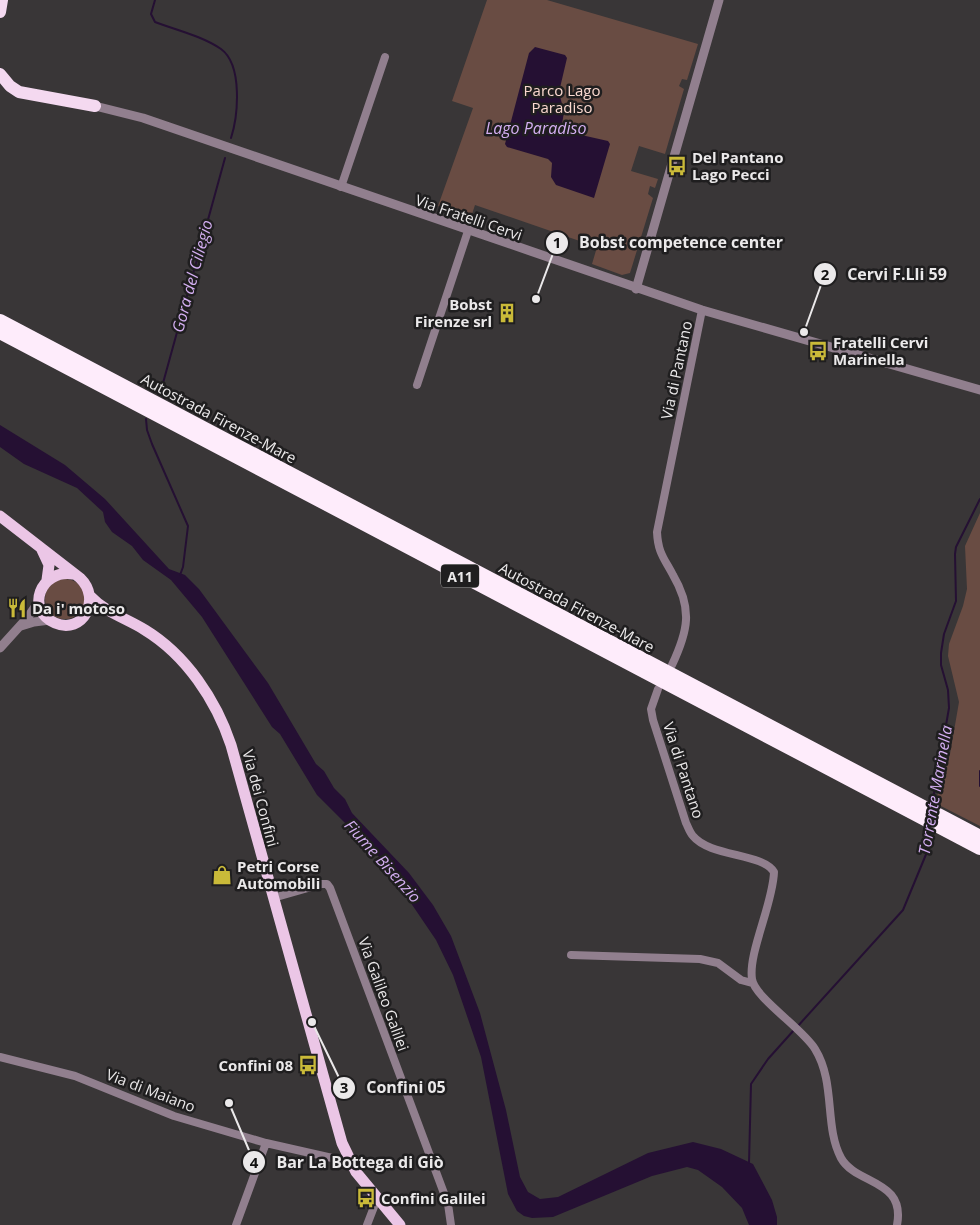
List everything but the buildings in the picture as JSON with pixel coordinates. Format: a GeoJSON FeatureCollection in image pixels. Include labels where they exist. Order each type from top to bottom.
{"type":"FeatureCollection","features":[{"type":"Feature","properties":{"kind":"highway"},"geometry":{"type":"LineString","coordinates":[[0,74],[10,86],[19,92],[95,106]]}},
{"type":"Feature","properties":{"kind":"highway","name":"Autostrada Firenze-Mare"},"geometry":{"type":"LineString","coordinates":[[0,321],[920,811],[953,829],[980,848]]}},
{"type":"Feature","properties":{"kind":"highway","name":"Autostrada Firenze-Mare"},"geometry":{"type":"LineString","coordinates":[[0,332],[920,811]]}},
{"type":"Feature","properties":{"kind":"highway","name":"Autostrada Firenze-Mare"},"geometry":{"type":"LineString","coordinates":[[953,829],[980,837]]}},
{"type":"Feature","properties":{"kind":"main road","name":"Via dei Confini"},"geometry":{"type":"LineString","coordinates":[[0,516],[84,582],[90,596],[106,610],[136,625],[161,641],[192,672],[220,717],[231,745],[331,1110],[350,1162],[377,1199],[400,1225]]}},
{"type":"Feature","properties":{"kind":"main road"},"geometry":{"type":"LineString","coordinates":[[42,548],[49,565],[47,580],[41,590],[39,601],[42,612],[50,620]]}},
{"type":"Feature","properties":{"kind":"main road"},"geometry":{"type":"LineString","coordinates":[[47,580],[62,574],[73,574]]}},
{"type":"Feature","properties":{"kind":"main road"},"geometry":{"type":"LineString","coordinates":[[84,617],[90,606],[90,596]]}},
{"type":"Feature","properties":{"kind":"main road","name":"Via dei Confini"},"geometry":{"type":"LineString","coordinates":[[50,620],[58,624],[69,624],[84,617],[109,617],[136,625]]}},
{"type":"Feature","properties":{"kind":"street"},"geometry":{"type":"LineString","coordinates":[[636,289],[719,0]]}},
{"type":"Feature","properties":{"kind":"street"},"geometry":{"type":"LineString","coordinates":[[342,188],[385,57]]}},
{"type":"Feature","properties":{"kind":"street","name":"Via Fratelli Cervi"},"geometry":{"type":"LineString","coordinates":[[95,106],[143,118],[636,289],[702,310],[980,390]]}},
{"type":"Feature","properties":{"kind":"street"},"geometry":{"type":"LineString","coordinates":[[417,385],[468,231]]}},
{"type":"Feature","properties":{"kind":"street","name":"Via di Pantano"},"geometry":{"type":"LineString","coordinates":[[672,664],[686,632],[687,616],[680,587],[658,548],[657,532],[702,310]]}},
{"type":"Feature","properties":{"kind":"street"},"geometry":{"type":"LineString","coordinates":[[0,648],[39,601]]}},
{"type":"Feature","properties":{"kind":"street"},"geometry":{"type":"LineString","coordinates":[[18,627],[50,620]]}},
{"type":"Feature","properties":{"kind":"street","name":"Via di Pantano"},"geometry":{"type":"LineString","coordinates":[[658,689],[652,709],[653,720],[686,823],[694,837],[722,852],[741,856],[769,867],[774,872],[771,894],[752,968],[752,982]]}},
{"type":"Feature","properties":{"kind":"street","name":"Via Galileo Galilei"},"geometry":{"type":"LineString","coordinates":[[272,898],[322,884],[327,884],[330,888],[448,1204],[451,1225]]}},
{"type":"Feature","properties":{"kind":"street"},"geometry":{"type":"LineString","coordinates":[[571,955],[700,959],[718,963],[741,980],[752,982],[760,993],[806,1036],[821,1060],[826,1072],[836,1143],[842,1160],[848,1167],[887,1191],[895,1200],[899,1216],[898,1225]]}},
{"type":"Feature","properties":{"kind":"street","name":"Via di Maiano"},"geometry":{"type":"LineString","coordinates":[[0,1057],[75,1076],[174,1116],[266,1143],[350,1162]]}},
{"type":"Feature","properties":{"kind":"street"},"geometry":{"type":"LineString","coordinates":[[236,1225],[266,1143]]}},
{"type":"Feature","properties":{"kind":"street"},"geometry":{"type":"LineString","coordinates":[[367,1225],[377,1199]]}},
{"type":"Feature","properties":{"kind":"green space","name":"Parco Lago Paradiso"},"geometry":{"type":"Polygon","coordinates":[[[487,0],[547,0],[698,44],[687,80],[682,79],[679,86],[684,89],[665,154],[639,146],[631,171],[658,179],[655,188],[650,186],[648,194],[653,198],[630,273],[622,275],[592,264],[597,247],[475,205],[471,217],[438,206],[473,108],[452,101],[487,0]]]}},
{"type":"Feature","properties":{"kind":"green space"},"geometry":{"type":"Polygon","coordinates":[[[980,513],[980,826],[935,803],[950,754],[959,702],[948,656],[949,644],[967,589],[965,546],[980,513]]]}},
{"type":"Feature","properties":{"kind":"green space"},"geometry":{"type":"Polygon","coordinates":[[[61,579],[69,579],[76,582],[82,588],[85,599],[82,610],[76,616],[69,619],[61,619],[54,616],[48,610],[45,603],[45,595],[48,588],[54,582],[61,579]]]}},
{"type":"Feature","properties":{"kind":"water","name":"Lago Paradiso"},"geometry":{"type":"Polygon","coordinates":[[[535,47],[565,55],[567,58],[559,92],[564,112],[562,124],[568,132],[608,141],[610,144],[594,198],[556,185],[551,177],[552,163],[548,159],[507,147],[505,144],[529,53],[535,47]]]}},
{"type":"Feature","properties":{"kind":"water","name":"Fiume Bisenzio"},"geometry":{"type":"Polygon","coordinates":[[[0,425],[65,465],[105,499],[169,569],[185,575],[199,589],[268,683],[316,764],[324,771],[334,788],[345,799],[352,813],[409,873],[433,905],[451,936],[480,1013],[506,1110],[520,1177],[528,1192],[540,1199],[558,1197],[648,1153],[693,1142],[721,1149],[753,1164],[772,1200],[777,1217],[777,1225],[749,1225],[742,1208],[722,1187],[698,1170],[687,1167],[652,1176],[553,1217],[532,1218],[524,1216],[517,1211],[508,1194],[481,1057],[453,975],[436,940],[381,859],[317,795],[280,734],[272,727],[202,617],[171,580],[143,560],[132,546],[112,532],[105,522],[103,512],[77,488],[24,464],[0,447],[0,425]]]}},
{"type":"Feature","properties":{"kind":"waterway","name":"Gora del Ciliegio"},"geometry":{"type":"LineString","coordinates":[[155,0],[151,14],[155,22],[206,40],[221,49],[228,57],[236,78],[237,91],[237,104],[231,138]]}},
{"type":"Feature","properties":{"kind":"waterway","name":"Gora del Ciliegio"},"geometry":{"type":"LineString","coordinates":[[160,394],[225,158]]}},
{"type":"Feature","properties":{"kind":"waterway","name":"Gora del Ciliegio"},"geometry":{"type":"LineString","coordinates":[[146,419],[147,430],[152,444],[188,526],[183,567],[180,575]]}},
{"type":"Feature","properties":{"kind":"waterway","name":"Torrente Marinella"},"geometry":{"type":"LineString","coordinates":[[932,805],[949,708],[948,690],[941,665],[941,653],[944,634],[956,601],[956,547],[980,499]]}},
{"type":"Feature","properties":{"kind":"waterway"},"geometry":{"type":"LineString","coordinates":[[980,771],[980,786]]}},
{"type":"Feature","properties":{"kind":"waterway","name":"Torrente Marinella"},"geometry":{"type":"LineString","coordinates":[[797,1027],[903,910],[927,852],[930,828]]}},
{"type":"Feature","properties":{"kind":"waterway","name":"Torrente Marinella"},"geometry":{"type":"LineString","coordinates":[[749,1163],[751,1084],[768,1059],[794,1030]]}},
{"type":"Feature","properties":{"kind":"place","name":"Del Pantano Lago Pecci"},"geometry":{"type":"Point","coordinates":[677,166]}},
{"type":"Feature","properties":{"kind":"place","name":"Bobst competence center"},"geometry":{"type":"Point","coordinates":[536,299]}},
{"type":"Feature","properties":{"kind":"place","name":"Bobst Firenze srl"},"geometry":{"type":"Point","coordinates":[507,313]}},
{"type":"Feature","properties":{"kind":"place","name":"Cervi F.Lli 59"},"geometry":{"type":"Point","coordinates":[804,332]}},
{"type":"Feature","properties":{"kind":"place","name":"Fratelli Cervi Marinella"},"geometry":{"type":"Point","coordinates":[818,351]}},
{"type":"Feature","properties":{"kind":"place","name":"Da i' motoso"},"geometry":{"type":"Point","coordinates":[17,608]}},
{"type":"Feature","properties":{"kind":"place","name":"Petri Corse Automobili"},"geometry":{"type":"Point","coordinates":[222,875]}},
{"type":"Feature","properties":{"kind":"place","name":"Confini 05"},"geometry":{"type":"Point","coordinates":[312,1022]}},
{"type":"Feature","properties":{"kind":"place","name":"Confini 08"},"geometry":{"type":"Point","coordinates":[308,1065]}},
{"type":"Feature","properties":{"kind":"place","name":"Bar La Bottega di Giò"},"geometry":{"type":"Point","coordinates":[229,1103]}},
{"type":"Feature","properties":{"kind":"place","name":"Confini Galilei"},"geometry":{"type":"Point","coordinates":[366,1198]}}]}
